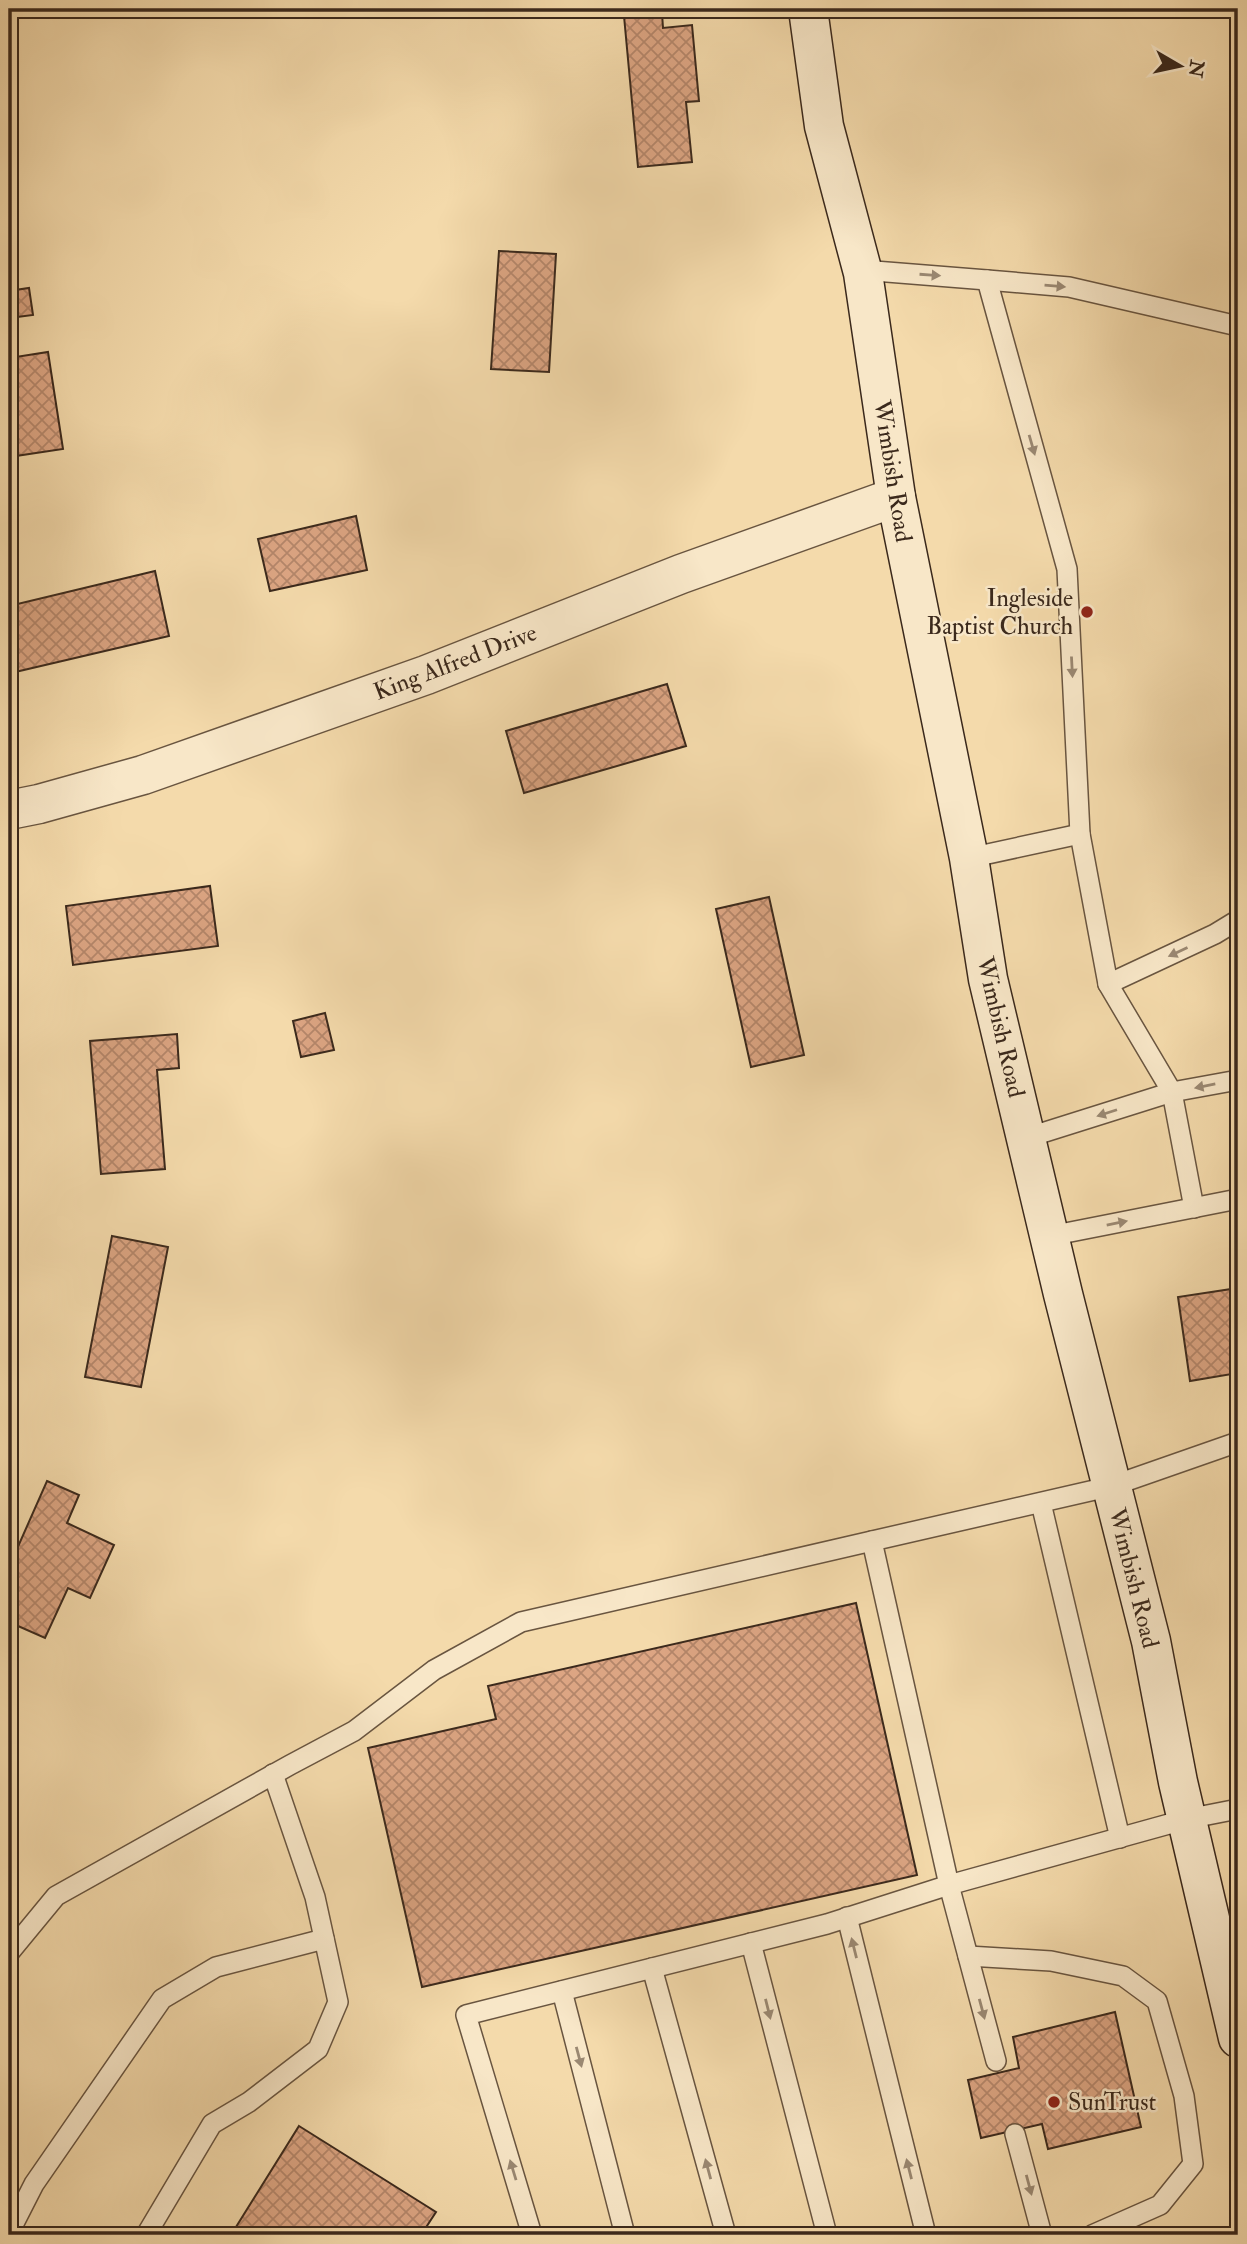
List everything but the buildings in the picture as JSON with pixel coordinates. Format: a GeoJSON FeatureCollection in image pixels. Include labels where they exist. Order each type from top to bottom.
{"type":"FeatureCollection","features":[{"type":"Feature","properties":{"kind":"street","name":"Wimbish Road"},"geometry":{"type":"LineString","coordinates":[[808,9],[824,126],[862,270],[896,497],[969,858],[988,979],[1049,1236],[1151,1641],[1187,1819],[1238,2038]]}},
{"type":"Feature","properties":{"kind":"street","name":"King Alfred Drive"},"geometry":{"type":"LineString","coordinates":[[9,810],[156,771],[426,675],[681,574],[896,497]]}},
{"type":"Feature","properties":{"kind":"lane"},"geometry":{"type":"LineString","coordinates":[[862,270],[1069,287],[1238,326]]}},
{"type":"Feature","properties":{"kind":"lane"},"geometry":{"type":"LineString","coordinates":[[986,280],[1067,569],[1080,834],[1108,984],[1172,1092],[1194,1208]]}},
{"type":"Feature","properties":{"kind":"lane"},"geometry":{"type":"LineString","coordinates":[[969,858],[1080,834]]}},
{"type":"Feature","properties":{"kind":"lane"},"geometry":{"type":"LineString","coordinates":[[1108,984],[1215,934],[1238,920]]}},
{"type":"Feature","properties":{"kind":"lane"},"geometry":{"type":"LineString","coordinates":[[1026,1138],[1172,1092],[1238,1080]]}},
{"type":"Feature","properties":{"kind":"lane"},"geometry":{"type":"LineString","coordinates":[[1049,1236],[1238,1199]]}},
{"type":"Feature","properties":{"kind":"lane"},"geometry":{"type":"LineString","coordinates":[[9,1953],[56,1896],[354,1731],[434,1670],[521,1622],[1112,1486],[1238,1442]]}},
{"type":"Feature","properties":{"kind":"lane"},"geometry":{"type":"LineString","coordinates":[[1041,1503],[1120,1838]]}},
{"type":"Feature","properties":{"kind":"lane"},"geometry":{"type":"LineString","coordinates":[[872,1541],[949,1885],[996,2061]]}},
{"type":"Feature","properties":{"kind":"lane"},"geometry":{"type":"LineString","coordinates":[[146,2235],[212,2123],[249,2102],[318,2049],[338,2002],[315,1897],[273,1774]]}},
{"type":"Feature","properties":{"kind":"lane"},"geometry":{"type":"LineString","coordinates":[[532,2235],[466,2015],[751,1943],[1187,1819],[1238,1809]]}},
{"type":"Feature","properties":{"kind":"lane"},"geometry":{"type":"LineString","coordinates":[[846,1917],[926,2235]]}},
{"type":"Feature","properties":{"kind":"lane"},"geometry":{"type":"LineString","coordinates":[[9,2233],[34,2184],[162,1999],[216,1968],[324,1939]]}},
{"type":"Feature","properties":{"kind":"lane"},"geometry":{"type":"LineString","coordinates":[[751,1943],[827,2235]]}},
{"type":"Feature","properties":{"kind":"lane"},"geometry":{"type":"LineString","coordinates":[[968,1956],[1051,1961],[1123,1976],[1157,2001],[1184,2096],[1193,2164],[1160,2205],[1092,2235]]}},
{"type":"Feature","properties":{"kind":"lane"},"geometry":{"type":"LineString","coordinates":[[652,1968],[726,2235]]}},
{"type":"Feature","properties":{"kind":"lane"},"geometry":{"type":"LineString","coordinates":[[562,1991],[625,2235]]}},
{"type":"Feature","properties":{"kind":"lane"},"geometry":{"type":"LineString","coordinates":[[1016,2134],[1042,2235]]}},
{"type":"Feature","properties":{"kind":"place","name":"Ingleside Baptist Church"},"geometry":{"type":"Point","coordinates":[1087,612]}},
{"type":"Feature","properties":{"kind":"place","name":"SunTrust"},"geometry":{"type":"Point","coordinates":[1054,2102]}}]}
